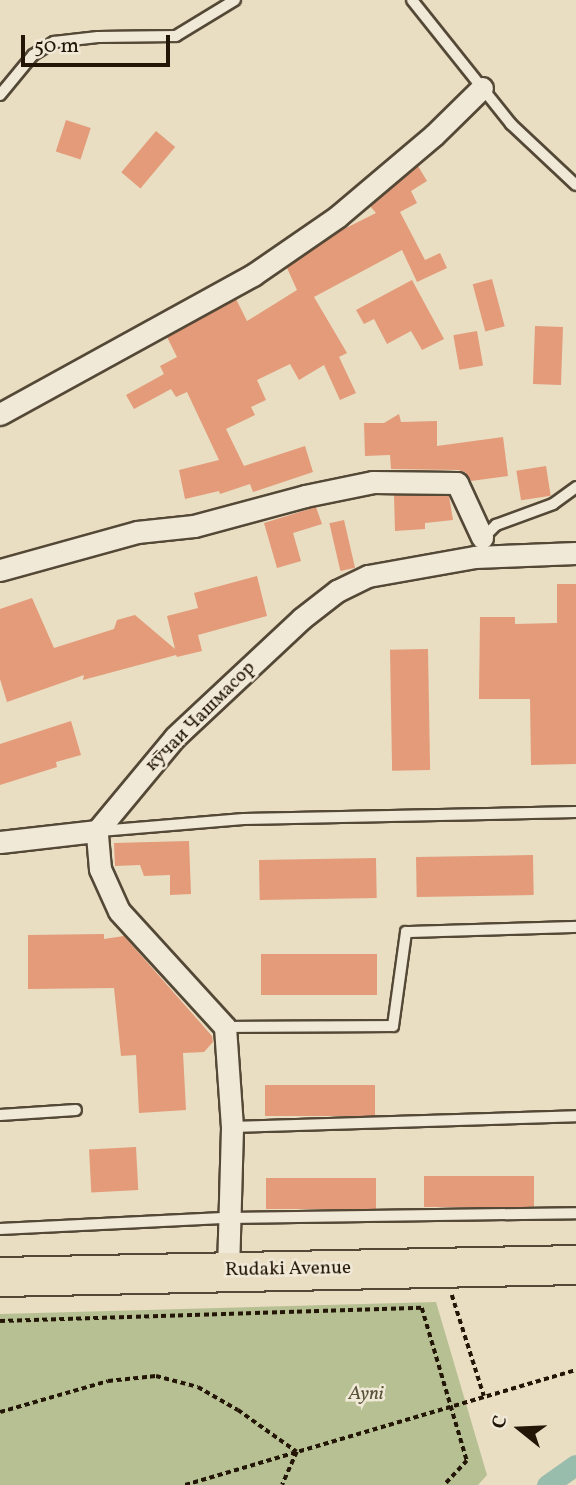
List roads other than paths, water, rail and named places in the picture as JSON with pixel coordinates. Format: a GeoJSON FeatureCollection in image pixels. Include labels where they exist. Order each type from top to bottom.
{"type":"FeatureCollection","features":[{"type":"Feature","properties":{"kind":"highway","name":"Rudaki Avenue"},"geometry":{"type":"LineString","coordinates":[[0,1277],[576,1265]]}},
{"type":"Feature","properties":{"kind":"street"},"geometry":{"type":"LineString","coordinates":[[0,414],[253,275],[337,217],[434,135],[482,88]]}},
{"type":"Feature","properties":{"kind":"street"},"geometry":{"type":"LineString","coordinates":[[0,570],[137,532],[194,526],[305,496],[373,482],[457,483],[479,547]]}},
{"type":"Feature","properties":{"kind":"street","name":"кӯчаи Чашмасор"},"geometry":{"type":"LineString","coordinates":[[97,831],[175,737],[301,619],[337,591],[368,576],[479,547],[576,553]]}},
{"type":"Feature","properties":{"kind":"street"},"geometry":{"type":"LineString","coordinates":[[0,842],[97,831],[100,869],[119,911],[225,1027],[232,1127],[228,1271]]}},
{"type":"Feature","properties":{"kind":"lane"},"geometry":{"type":"LineString","coordinates":[[0,95],[33,55],[54,42],[98,37],[176,36],[235,0]]}},
{"type":"Feature","properties":{"kind":"lane"},"geometry":{"type":"LineString","coordinates":[[412,0],[511,124],[576,185]]}},
{"type":"Feature","properties":{"kind":"lane"},"geometry":{"type":"LineString","coordinates":[[479,547],[496,525],[552,504],[576,487]]}},
{"type":"Feature","properties":{"kind":"lane"},"geometry":{"type":"LineString","coordinates":[[97,831],[244,819],[576,812]]}},
{"type":"Feature","properties":{"kind":"lane"},"geometry":{"type":"LineString","coordinates":[[225,1027],[393,1026],[406,932],[576,927]]}},
{"type":"Feature","properties":{"kind":"lane"},"geometry":{"type":"LineString","coordinates":[[0,1115],[76,1110]]}},
{"type":"Feature","properties":{"kind":"lane"},"geometry":{"type":"LineString","coordinates":[[232,1127],[576,1116]]}},
{"type":"Feature","properties":{"kind":"lane"},"geometry":{"type":"LineString","coordinates":[[0,1229],[228,1218],[576,1213]]}},
{"type":"Feature","properties":{"kind":"waterway"},"geometry":{"type":"LineString","coordinates":[[547,1485],[576,1465]]}},
{"type":"Feature","properties":{"kind":"park label","name":"Ayni"},"geometry":{"type":"Point","coordinates":[366,1395]}}]}
